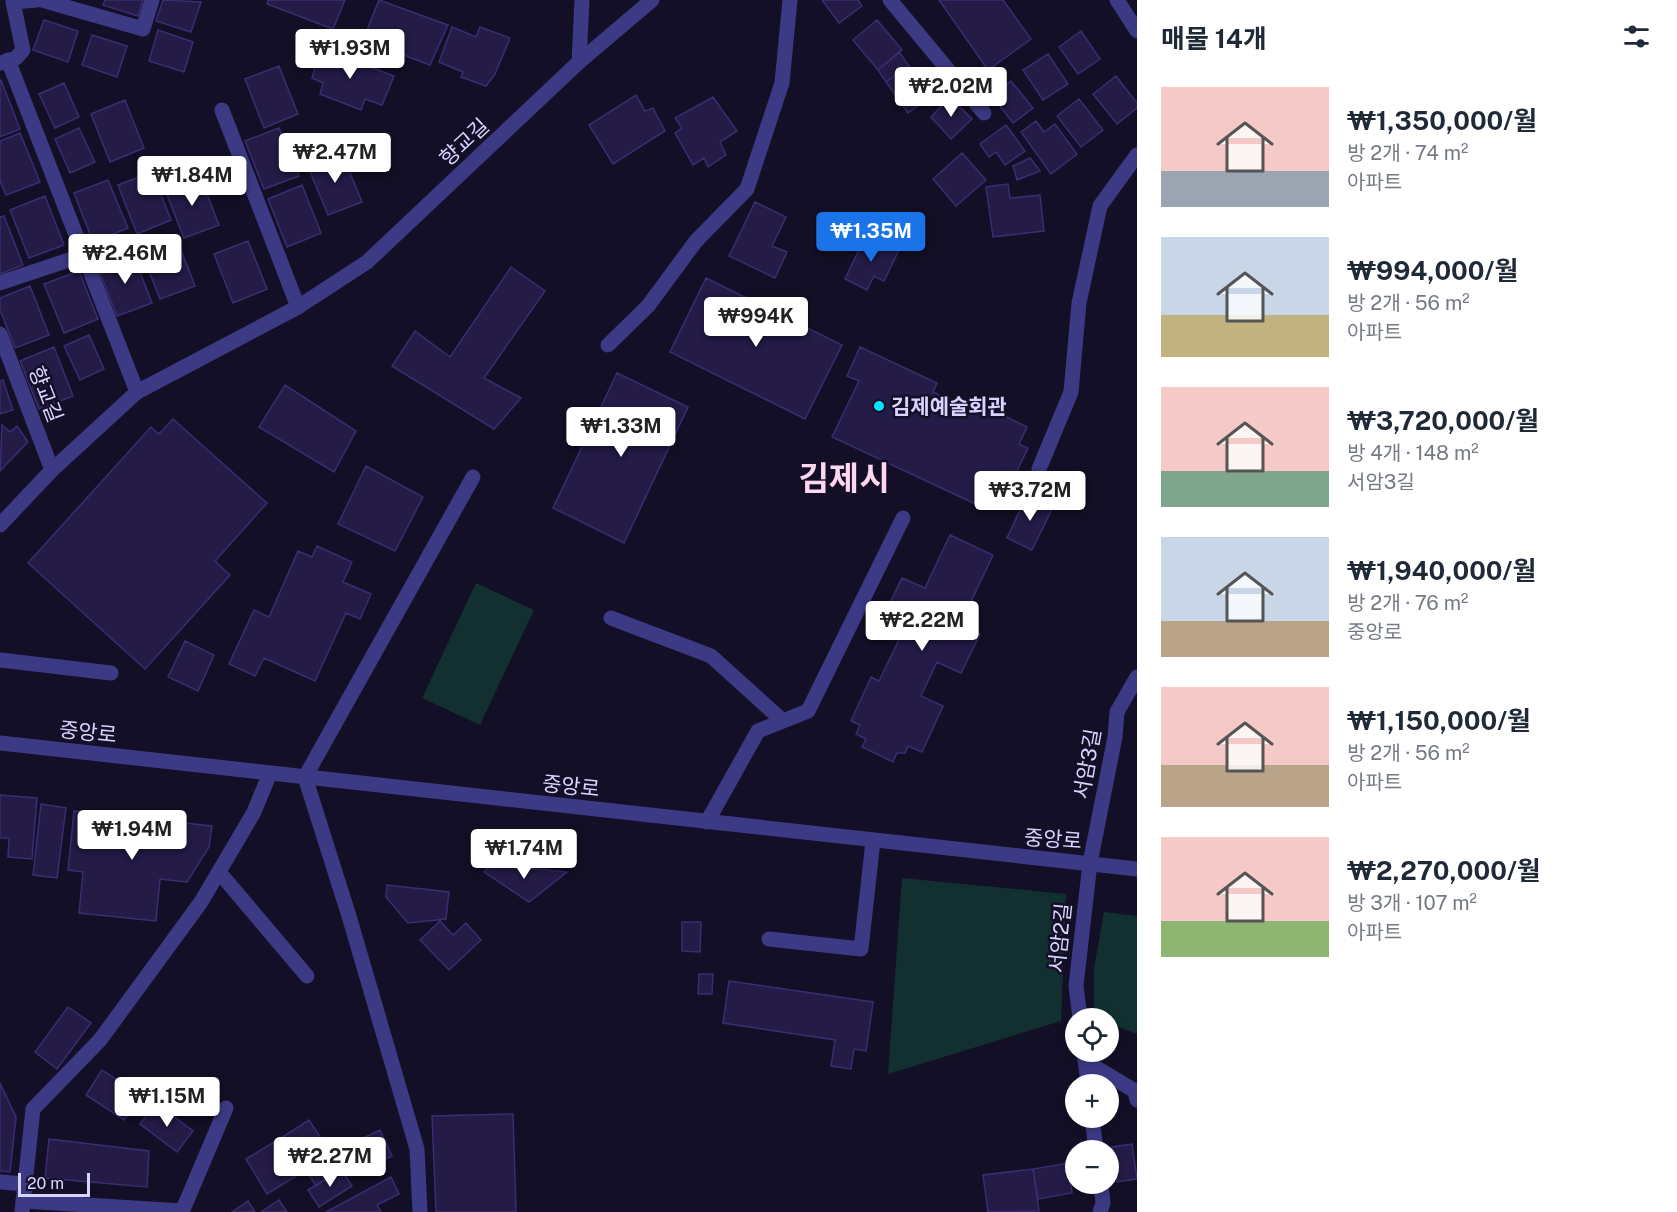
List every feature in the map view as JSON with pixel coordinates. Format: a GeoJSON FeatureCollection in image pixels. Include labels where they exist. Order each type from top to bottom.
{"type":"FeatureCollection","features":[{"type":"Feature","properties":{"kind":"street"},"geometry":{"type":"LineString","coordinates":[[37,0],[14,2],[23,50],[16,58],[4,62],[84,255],[137,392]]}},
{"type":"Feature","properties":{"kind":"street"},"geometry":{"type":"LineString","coordinates":[[42,0],[143,29],[152,0]]}},
{"type":"Feature","properties":{"kind":"street"},"geometry":{"type":"LineString","coordinates":[[579,62],[582,0]]}},
{"type":"Feature","properties":{"kind":"street","name":"향교길"},"geometry":{"type":"LineString","coordinates":[[0,525],[52,470],[137,392],[298,307],[367,262],[579,62],[652,0]]}},
{"type":"Feature","properties":{"kind":"street"},"geometry":{"type":"LineString","coordinates":[[608,345],[648,306],[696,242],[747,189],[782,83],[790,0]]}},
{"type":"Feature","properties":{"kind":"street"},"geometry":{"type":"LineString","coordinates":[[890,0],[984,114]]}},
{"type":"Feature","properties":{"kind":"street"},"geometry":{"type":"LineString","coordinates":[[1117,0],[1137,30]]}},
{"type":"Feature","properties":{"kind":"street"},"geometry":{"type":"LineString","coordinates":[[222,110],[298,307]]}},
{"type":"Feature","properties":{"kind":"street"},"geometry":{"type":"LineString","coordinates":[[1039,469],[1071,392],[1079,303],[1100,206],[1137,155]]}},
{"type":"Feature","properties":{"kind":"street"},"geometry":{"type":"LineString","coordinates":[[0,283],[84,255]]}},
{"type":"Feature","properties":{"kind":"street","name":"향교길"},"geometry":{"type":"LineString","coordinates":[[0,334],[52,470]]}},
{"type":"Feature","properties":{"kind":"street"},"geometry":{"type":"LineString","coordinates":[[420,1212],[417,1149],[349,916],[305,777],[474,477]]}},
{"type":"Feature","properties":{"kind":"street"},"geometry":{"type":"LineString","coordinates":[[707,822],[758,731],[808,711],[903,518]]}},
{"type":"Feature","properties":{"kind":"street"},"geometry":{"type":"LineString","coordinates":[[611,618],[711,656],[783,721]]}},
{"type":"Feature","properties":{"kind":"street"},"geometry":{"type":"LineString","coordinates":[[0,660],[111,673]]}},
{"type":"Feature","properties":{"kind":"street","name":"서암3길"},"geometry":{"type":"LineString","coordinates":[[1090,863],[1116,737],[1117,712],[1137,677]]}},
{"type":"Feature","properties":{"kind":"street","name":"중앙로"},"geometry":{"type":"LineString","coordinates":[[0,743],[1137,869]]}},
{"type":"Feature","properties":{"kind":"street"},"geometry":{"type":"LineString","coordinates":[[226,1108],[182,1212],[23,1206],[33,1108],[100,1040],[201,902],[254,812],[270,773]]}},
{"type":"Feature","properties":{"kind":"street"},"geometry":{"type":"LineString","coordinates":[[769,939],[861,949],[873,841]]}},
{"type":"Feature","properties":{"kind":"street","name":"서암2길"},"geometry":{"type":"LineString","coordinates":[[1079,1008],[1076,986],[1090,863]]}},
{"type":"Feature","properties":{"kind":"street"},"geometry":{"type":"LineString","coordinates":[[219,872],[307,976]]}},
{"type":"Feature","properties":{"kind":"street"},"geometry":{"type":"LineString","coordinates":[[1093,1062],[1135,1091],[1137,1100]]}},
{"type":"Feature","properties":{"kind":"street"},"geometry":{"type":"LineString","coordinates":[[0,1182],[25,1184]]}},
{"type":"Feature","properties":{"kind":"street"},"geometry":{"type":"LineString","coordinates":[[1100,1212],[1103,1203],[1102,1194]]}},
{"type":"Feature","properties":{"kind":"green space"},"geometry":{"type":"Polygon","coordinates":[[[476,583],[534,610],[480,725],[422,698],[476,583]]]}},
{"type":"Feature","properties":{"kind":"green space"},"geometry":{"type":"Polygon","coordinates":[[[902,878],[1066,894],[1061,1021],[888,1074],[902,878]]]}},
{"type":"Feature","properties":{"kind":"green space"},"geometry":{"type":"Polygon","coordinates":[[[1104,912],[1137,916],[1137,1034],[1119,1027],[1119,1008],[1094,1008],[1094,968],[1104,912]]]}},
{"type":"Feature","properties":{"kind":"building"},"geometry":{"type":"Polygon","coordinates":[[[105,0],[143,0],[138,16],[103,5],[105,0]]]}},
{"type":"Feature","properties":{"kind":"building"},"geometry":{"type":"Polygon","coordinates":[[[163,0],[201,2],[191,32],[156,21],[163,0]]]}},
{"type":"Feature","properties":{"kind":"building"},"geometry":{"type":"Polygon","coordinates":[[[268,0],[345,0],[333,29],[267,4],[268,0]]]}},
{"type":"Feature","properties":{"kind":"building"},"geometry":{"type":"Polygon","coordinates":[[[379,0],[448,25],[430,65],[363,40],[379,0]]]}},
{"type":"Feature","properties":{"kind":"building"},"geometry":{"type":"Polygon","coordinates":[[[822,0],[858,0],[862,6],[839,23],[822,0]]]}},
{"type":"Feature","properties":{"kind":"building"},"geometry":{"type":"Polygon","coordinates":[[[939,0],[1003,0],[1031,39],[988,70],[939,0]]]}},
{"type":"Feature","properties":{"kind":"building"},"geometry":{"type":"Polygon","coordinates":[[[44,20],[78,31],[68,62],[33,50],[44,20]]]}},
{"type":"Feature","properties":{"kind":"building"},"geometry":{"type":"Polygon","coordinates":[[[877,20],[902,50],[878,70],[853,40],[877,20]]]}},
{"type":"Feature","properties":{"kind":"building"},"geometry":{"type":"Polygon","coordinates":[[[452,27],[476,37],[480,27],[510,38],[495,74],[486,86],[461,77],[463,72],[439,62],[452,27]]]}},
{"type":"Feature","properties":{"kind":"building"},"geometry":{"type":"Polygon","coordinates":[[[158,30],[193,42],[184,72],[149,61],[158,30]]]}},
{"type":"Feature","properties":{"kind":"building"},"geometry":{"type":"Polygon","coordinates":[[[1081,31],[1100,59],[1078,74],[1059,47],[1081,31]]]}},
{"type":"Feature","properties":{"kind":"building"},"geometry":{"type":"Polygon","coordinates":[[[92,35],[127,46],[117,77],[82,65],[92,35]]]}},
{"type":"Feature","properties":{"kind":"building"},"geometry":{"type":"Polygon","coordinates":[[[320,48],[394,76],[382,105],[365,99],[361,110],[320,94],[323,83],[312,78],[320,48]]]}},
{"type":"Feature","properties":{"kind":"building"},"geometry":{"type":"Polygon","coordinates":[[[899,52],[909,66],[886,82],[878,70],[899,52]]]}},
{"type":"Feature","properties":{"kind":"building"},"geometry":{"type":"Polygon","coordinates":[[[1048,54],[1068,84],[1043,100],[1023,70],[1048,54]]]}},
{"type":"Feature","properties":{"kind":"building"},"geometry":{"type":"Polygon","coordinates":[[[279,66],[298,114],[264,128],[245,79],[279,66]]]}},
{"type":"Feature","properties":{"kind":"building"},"geometry":{"type":"Polygon","coordinates":[[[909,66],[931,96],[908,113],[886,82],[909,66]]]}},
{"type":"Feature","properties":{"kind":"building"},"geometry":{"type":"Polygon","coordinates":[[[1116,76],[1137,103],[1137,108],[1117,124],[1093,94],[1116,76]]]}},
{"type":"Feature","properties":{"kind":"building"},"geometry":{"type":"Polygon","coordinates":[[[0,81],[20,129],[0,137],[0,81]]]}},
{"type":"Feature","properties":{"kind":"building"},"geometry":{"type":"Polygon","coordinates":[[[1011,81],[1033,108],[1013,123],[992,96],[1011,81]]]}},
{"type":"Feature","properties":{"kind":"building"},"geometry":{"type":"Polygon","coordinates":[[[64,83],[79,117],[55,128],[39,94],[64,83]]]}},
{"type":"Feature","properties":{"kind":"building"},"geometry":{"type":"Polygon","coordinates":[[[636,95],[645,111],[653,108],[665,131],[613,164],[589,125],[636,95]]]}},
{"type":"Feature","properties":{"kind":"building"},"geometry":{"type":"Polygon","coordinates":[[[713,97],[737,131],[720,142],[726,155],[708,167],[704,158],[693,165],[675,133],[682,128],[675,118],[713,97]]]}},
{"type":"Feature","properties":{"kind":"building"},"geometry":{"type":"Polygon","coordinates":[[[950,97],[972,119],[951,139],[931,117],[950,97]]]}},
{"type":"Feature","properties":{"kind":"building"},"geometry":{"type":"Polygon","coordinates":[[[1079,99],[1103,130],[1081,147],[1057,116],[1079,99]]]}},
{"type":"Feature","properties":{"kind":"building"},"geometry":{"type":"Polygon","coordinates":[[[125,100],[144,148],[110,162],[91,114],[125,100]]]}},
{"type":"Feature","properties":{"kind":"building"},"geometry":{"type":"Polygon","coordinates":[[[1036,121],[1044,132],[1055,124],[1077,154],[1051,174],[1021,132],[1036,121]]]}},
{"type":"Feature","properties":{"kind":"building"},"geometry":{"type":"Polygon","coordinates":[[[1006,125],[1025,151],[1005,165],[996,152],[989,157],[980,144],[1006,125]]]}},
{"type":"Feature","properties":{"kind":"building"},"geometry":{"type":"Polygon","coordinates":[[[79,128],[95,162],[70,173],[55,139],[79,128]]]}},
{"type":"Feature","properties":{"kind":"building"},"geometry":{"type":"Polygon","coordinates":[[[279,128],[299,176],[264,189],[245,141],[279,128]]]}},
{"type":"Feature","properties":{"kind":"building"},"geometry":{"type":"Polygon","coordinates":[[[20,133],[40,182],[6,195],[0,181],[0,141],[20,133]]]}},
{"type":"Feature","properties":{"kind":"building"},"geometry":{"type":"Polygon","coordinates":[[[342,153],[362,202],[328,215],[308,167],[342,153]]]}},
{"type":"Feature","properties":{"kind":"building"},"geometry":{"type":"Polygon","coordinates":[[[962,153],[986,180],[956,206],[933,179],[962,153]]]}},
{"type":"Feature","properties":{"kind":"building"},"geometry":{"type":"Polygon","coordinates":[[[1030,158],[1040,171],[1017,180],[1013,166],[1030,158]]]}},
{"type":"Feature","properties":{"kind":"building"},"geometry":{"type":"Polygon","coordinates":[[[152,172],[171,220],[137,234],[118,185],[152,172]]]}},
{"type":"Feature","properties":{"kind":"building"},"geometry":{"type":"Polygon","coordinates":[[[200,176],[219,225],[184,238],[165,190],[200,176]]]}},
{"type":"Feature","properties":{"kind":"building"},"geometry":{"type":"Polygon","coordinates":[[[108,180],[128,228],[93,242],[74,193],[108,180]]]}},
{"type":"Feature","properties":{"kind":"building"},"geometry":{"type":"Polygon","coordinates":[[[1008,184],[1010,198],[1040,195],[1044,231],[993,237],[986,187],[1008,184]]]}},
{"type":"Feature","properties":{"kind":"building"},"geometry":{"type":"Polygon","coordinates":[[[302,185],[321,233],[287,247],[268,199],[302,185]]]}},
{"type":"Feature","properties":{"kind":"building"},"geometry":{"type":"Polygon","coordinates":[[[45,196],[64,245],[29,258],[10,210],[45,196]]]}},
{"type":"Feature","properties":{"kind":"building"},"geometry":{"type":"Polygon","coordinates":[[[755,202],[786,217],[772,246],[787,252],[775,278],[729,256],[755,202]]]}},
{"type":"Feature","properties":{"kind":"building"},"geometry":{"type":"Polygon","coordinates":[[[4,216],[23,265],[0,274],[0,217],[4,216]]]}},
{"type":"Feature","properties":{"kind":"building"},"geometry":{"type":"Polygon","coordinates":[[[866,235],[899,250],[884,281],[874,276],[867,290],[845,279],[866,235]]]}},
{"type":"Feature","properties":{"kind":"building"},"geometry":{"type":"Polygon","coordinates":[[[176,237],[195,286],[160,299],[141,251],[176,237]]]}},
{"type":"Feature","properties":{"kind":"building"},"geometry":{"type":"Polygon","coordinates":[[[248,241],[267,289],[233,303],[214,254],[248,241]]]}},
{"type":"Feature","properties":{"kind":"building"},"geometry":{"type":"Polygon","coordinates":[[[133,254],[152,303],[117,316],[98,268],[133,254]]]}},
{"type":"Feature","properties":{"kind":"building"},"geometry":{"type":"Polygon","coordinates":[[[511,267],[545,291],[484,378],[521,398],[494,429],[392,366],[415,331],[450,357],[511,267]]]}},
{"type":"Feature","properties":{"kind":"building"},"geometry":{"type":"Polygon","coordinates":[[[79,271],[98,319],[64,333],[44,284],[79,271]]]}},
{"type":"Feature","properties":{"kind":"building"},"geometry":{"type":"Polygon","coordinates":[[[706,278],[842,345],[805,419],[670,352],[706,278]]]}},
{"type":"Feature","properties":{"kind":"building"},"geometry":{"type":"Polygon","coordinates":[[[30,286],[49,335],[15,348],[0,310],[0,298],[30,286]]]}},
{"type":"Feature","properties":{"kind":"building"},"geometry":{"type":"Polygon","coordinates":[[[89,335],[104,369],[80,380],[64,346],[89,335]]]}},
{"type":"Feature","properties":{"kind":"building"},"geometry":{"type":"Polygon","coordinates":[[[54,347],[73,396],[39,409],[20,361],[54,347]]]}},
{"type":"Feature","properties":{"kind":"building"},"geometry":{"type":"Polygon","coordinates":[[[860,347],[937,383],[933,392],[982,415],[986,407],[1027,427],[1019,444],[1028,448],[1014,477],[1002,471],[984,508],[832,437],[859,381],[847,376],[860,347]]]}},
{"type":"Feature","properties":{"kind":"building"},"geometry":{"type":"Polygon","coordinates":[[[617,373],[688,407],[624,543],[553,508],[617,373]]]}},
{"type":"Feature","properties":{"kind":"building"},"geometry":{"type":"Polygon","coordinates":[[[3,380],[13,410],[0,414],[0,381],[3,380]]]}},
{"type":"Feature","properties":{"kind":"building"},"geometry":{"type":"Polygon","coordinates":[[[285,385],[356,431],[334,472],[259,427],[285,385]]]}},
{"type":"Feature","properties":{"kind":"building"},"geometry":{"type":"Polygon","coordinates":[[[173,419],[267,503],[215,561],[230,575],[145,669],[28,563],[151,427],[159,434],[173,419]]]}},
{"type":"Feature","properties":{"kind":"building"},"geometry":{"type":"Polygon","coordinates":[[[2,425],[10,432],[17,426],[28,442],[0,471],[2,425]]]}},
{"type":"Feature","properties":{"kind":"building"},"geometry":{"type":"Polygon","coordinates":[[[366,466],[423,497],[395,551],[338,524],[366,466]]]}},
{"type":"Feature","properties":{"kind":"building"},"geometry":{"type":"Polygon","coordinates":[[[1027,495],[1053,507],[1032,550],[1007,538],[1027,495]]]}},
{"type":"Feature","properties":{"kind":"building"},"geometry":{"type":"Polygon","coordinates":[[[950,535],[993,555],[960,625],[980,634],[961,673],[937,662],[921,696],[943,706],[922,752],[908,746],[905,753],[897,753],[893,762],[862,747],[866,739],[856,734],[860,725],[851,721],[871,677],[879,681],[907,623],[885,613],[902,578],[925,588],[950,535]]]}},
{"type":"Feature","properties":{"kind":"building"},"geometry":{"type":"Polygon","coordinates":[[[317,546],[352,562],[343,582],[371,594],[360,619],[346,613],[315,681],[264,658],[255,676],[229,664],[254,610],[269,617],[298,551],[312,557],[317,546]]]}},
{"type":"Feature","properties":{"kind":"building"},"geometry":{"type":"Polygon","coordinates":[[[185,641],[214,655],[198,691],[168,677],[185,641]]]}},
{"type":"Feature","properties":{"kind":"building"},"geometry":{"type":"Polygon","coordinates":[[[0,795],[37,798],[32,859],[8,857],[9,838],[0,838],[0,795]]]}},
{"type":"Feature","properties":{"kind":"building"},"geometry":{"type":"Polygon","coordinates":[[[41,804],[66,808],[57,878],[33,875],[41,804]]]}},
{"type":"Feature","properties":{"kind":"building"},"geometry":{"type":"Polygon","coordinates":[[[74,811],[212,826],[209,847],[187,882],[160,879],[156,921],[79,913],[83,872],[68,870],[74,811]]]}},
{"type":"Feature","properties":{"kind":"building"},"geometry":{"type":"Polygon","coordinates":[[[492,865],[567,872],[529,902],[484,872],[492,865]]]}},
{"type":"Feature","properties":{"kind":"building"},"geometry":{"type":"Polygon","coordinates":[[[387,885],[449,892],[446,919],[408,923],[386,897],[387,885]]]}},
{"type":"Feature","properties":{"kind":"building"},"geometry":{"type":"Polygon","coordinates":[[[440,921],[453,935],[466,923],[481,940],[449,970],[420,940],[440,921]]]}},
{"type":"Feature","properties":{"kind":"building"},"geometry":{"type":"Polygon","coordinates":[[[682,922],[701,922],[700,952],[682,951],[682,922]]]}},
{"type":"Feature","properties":{"kind":"building"},"geometry":{"type":"Polygon","coordinates":[[[699,974],[713,974],[712,994],[698,994],[699,974]]]}},
{"type":"Feature","properties":{"kind":"building"},"geometry":{"type":"Polygon","coordinates":[[[729,981],[873,1002],[866,1051],[854,1049],[851,1069],[831,1066],[835,1040],[723,1023],[729,981]]]}},
{"type":"Feature","properties":{"kind":"building"},"geometry":{"type":"Polygon","coordinates":[[[68,1007],[91,1023],[57,1069],[35,1052],[68,1007]]]}},
{"type":"Feature","properties":{"kind":"building"},"geometry":{"type":"Polygon","coordinates":[[[102,1070],[141,1096],[124,1120],[86,1095],[102,1070]]]}},
{"type":"Feature","properties":{"kind":"building"},"geometry":{"type":"Polygon","coordinates":[[[0,1083],[16,1117],[10,1172],[0,1171],[0,1083]]]}},
{"type":"Feature","properties":{"kind":"building"},"geometry":{"type":"Polygon","coordinates":[[[156,1103],[193,1131],[177,1152],[140,1124],[156,1103]]]}},
{"type":"Feature","properties":{"kind":"building"},"geometry":{"type":"Polygon","coordinates":[[[513,1114],[516,1212],[436,1212],[432,1116],[513,1114]]]}},
{"type":"Feature","properties":{"kind":"building"},"geometry":{"type":"Polygon","coordinates":[[[309,1120],[341,1169],[316,1186],[284,1136],[309,1120]]]}},
{"type":"Feature","properties":{"kind":"building"},"geometry":{"type":"Polygon","coordinates":[[[380,1130],[392,1156],[358,1171],[346,1146],[380,1130]]]}},
{"type":"Feature","properties":{"kind":"building"},"geometry":{"type":"Polygon","coordinates":[[[284,1136],[306,1170],[267,1194],[246,1159],[284,1136]]]}},
{"type":"Feature","properties":{"kind":"building"},"geometry":{"type":"Polygon","coordinates":[[[49,1139],[149,1151],[147,1187],[45,1178],[49,1139]]]}},
{"type":"Feature","properties":{"kind":"building"},"geometry":{"type":"Polygon","coordinates":[[[1132,1144],[1137,1179],[1119,1182],[1119,1146],[1132,1144]]]}},
{"type":"Feature","properties":{"kind":"building"},"geometry":{"type":"Polygon","coordinates":[[[1065,1164],[1066,1194],[1038,1199],[1033,1169],[1065,1164]]]}},
{"type":"Feature","properties":{"kind":"building"},"geometry":{"type":"Polygon","coordinates":[[[341,1169],[352,1186],[319,1207],[308,1190],[341,1169]]]}},
{"type":"Feature","properties":{"kind":"building"},"geometry":{"type":"Polygon","coordinates":[[[1033,1169],[1039,1211],[988,1212],[983,1175],[1033,1169]]]}},
{"type":"Feature","properties":{"kind":"building"},"geometry":{"type":"Polygon","coordinates":[[[391,1177],[399,1194],[377,1205],[381,1212],[326,1212],[391,1177]]]}},
{"type":"Feature","properties":{"kind":"building"},"geometry":{"type":"Polygon","coordinates":[[[279,1200],[287,1212],[261,1212],[279,1200]]]}},
{"type":"Feature","properties":{"kind":"building"},"geometry":{"type":"Polygon","coordinates":[[[248,1201],[255,1212],[232,1212],[248,1201]]]}},
{"type":"Feature","properties":{"kind":"place","name":"김제예술회관"},"geometry":{"type":"Point","coordinates":[879,406]}},
{"type":"Feature","properties":{"kind":"district","name":"김제시"},"geometry":{"type":"Point","coordinates":[844,478]}}]}
